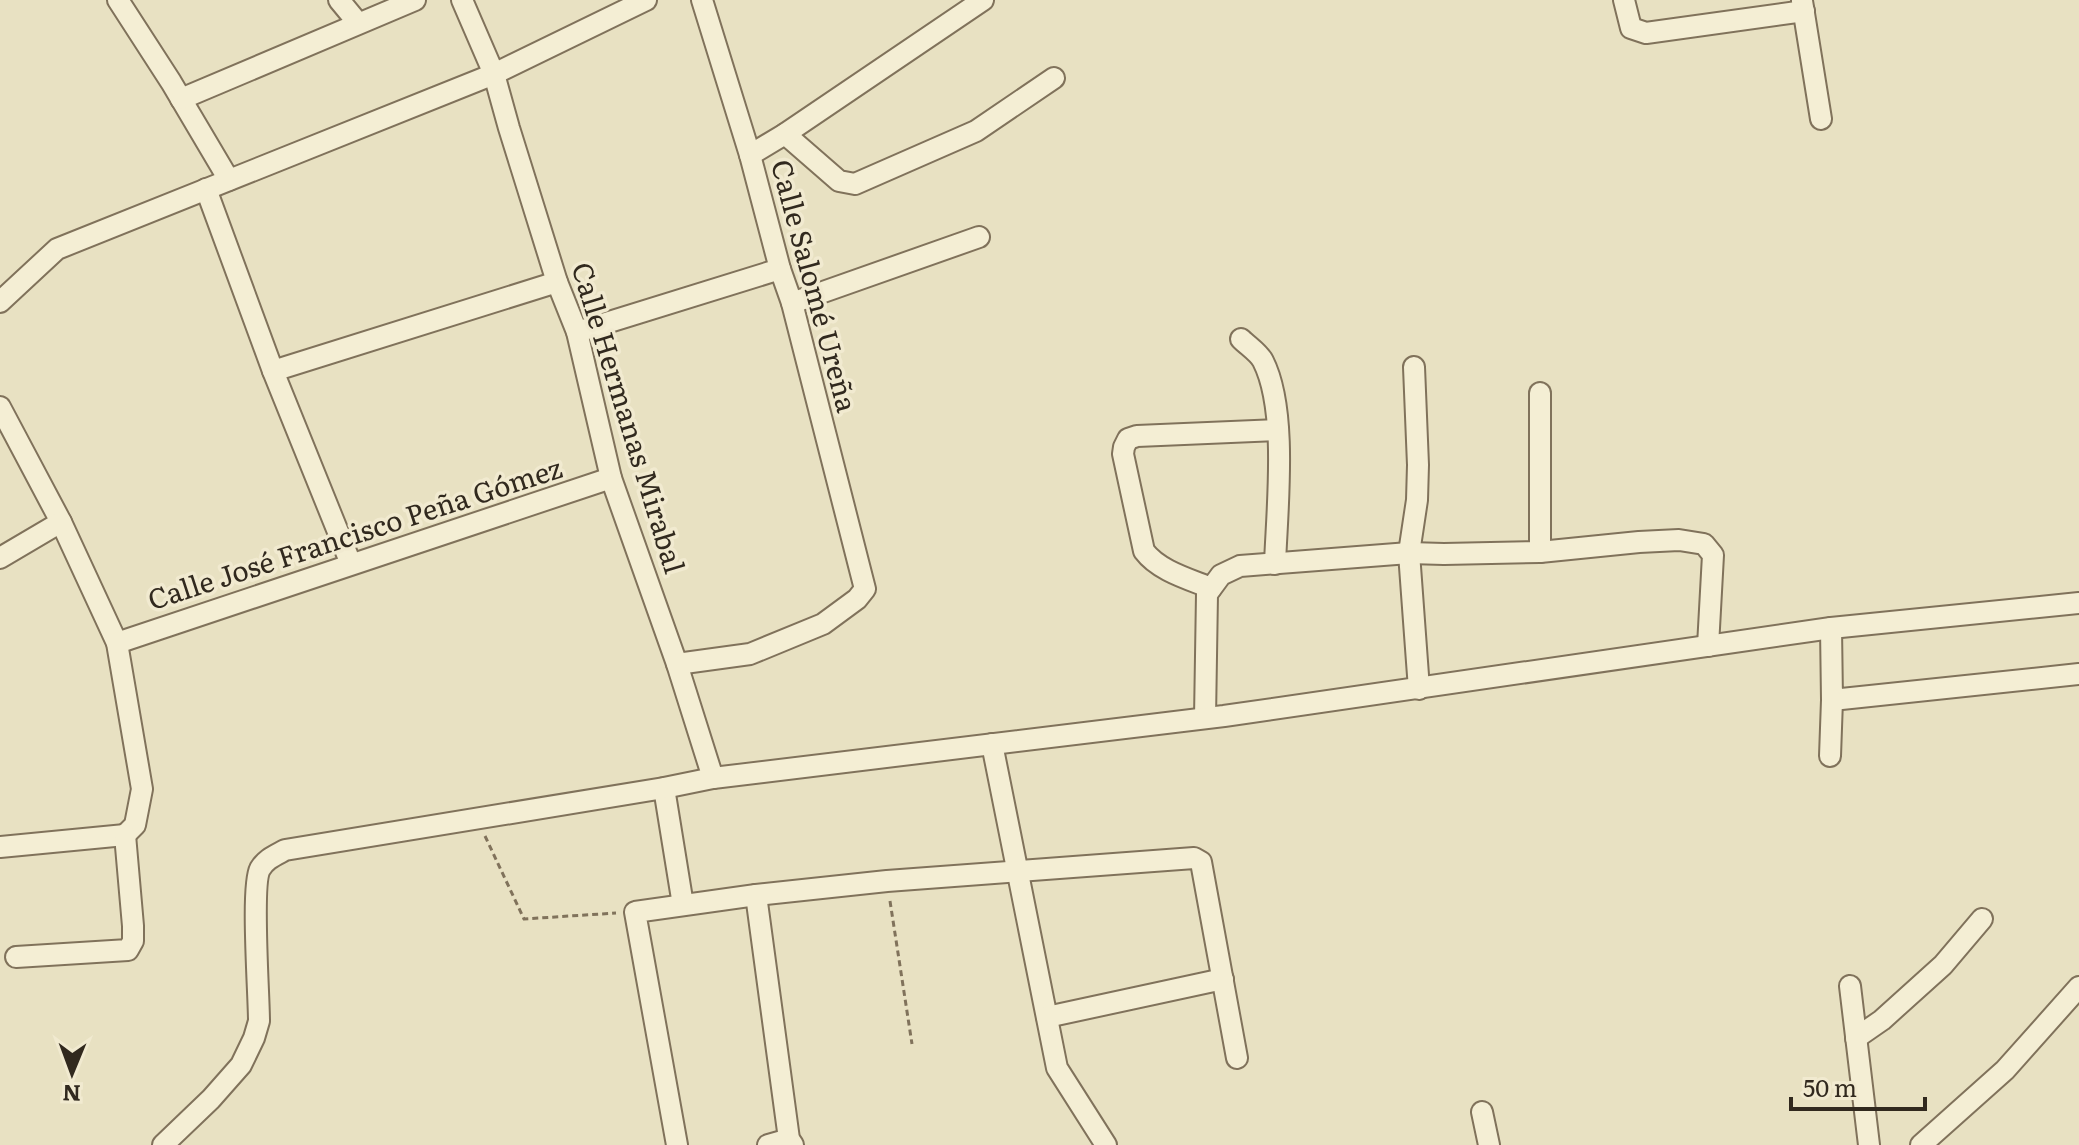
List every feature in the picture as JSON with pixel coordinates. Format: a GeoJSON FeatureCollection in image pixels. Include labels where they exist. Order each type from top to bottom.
{"type":"FeatureCollection","features":[{"type":"Feature","properties":{"kind":"street"},"geometry":{"type":"LineString","coordinates":[[118,0],[229,180]]}},
{"type":"Feature","properties":{"kind":"street"},"geometry":{"type":"LineString","coordinates":[[339,0],[358,23]]}},
{"type":"Feature","properties":{"kind":"street"},"geometry":{"type":"LineString","coordinates":[[181,99],[415,0]]}},
{"type":"Feature","properties":{"kind":"street","name":"Calle Hermanas Mirabal"},"geometry":{"type":"LineString","coordinates":[[462,0],[494,74],[557,282],[577,332],[611,478],[677,664],[713,778]]}},
{"type":"Feature","properties":{"kind":"street"},"geometry":{"type":"LineString","coordinates":[[0,302],[57,249],[494,74],[646,0]]}},
{"type":"Feature","properties":{"kind":"street","name":"Calle Salomé Ureña"},"geometry":{"type":"LineString","coordinates":[[677,664],[750,654],[823,624],[857,599],[865,589],[792,303],[702,0]]}},
{"type":"Feature","properties":{"kind":"street"},"geometry":{"type":"LineString","coordinates":[[750,155],[983,0]]}},
{"type":"Feature","properties":{"kind":"street"},"geometry":{"type":"LineString","coordinates":[[1624,0],[1631,28],[1646,33],[1803,6],[1821,119]]}},
{"type":"Feature","properties":{"kind":"street"},"geometry":{"type":"LineString","coordinates":[[785,134],[839,181],[855,184],[976,131],[1054,78]]}},
{"type":"Feature","properties":{"kind":"street"},"geometry":{"type":"LineString","coordinates":[[206,189],[273,371],[351,564]]}},
{"type":"Feature","properties":{"kind":"street"},"geometry":{"type":"LineString","coordinates":[[792,303],[979,237]]}},
{"type":"Feature","properties":{"kind":"street"},"geometry":{"type":"LineString","coordinates":[[577,332],[780,269]]}},
{"type":"Feature","properties":{"kind":"street"},"geometry":{"type":"LineString","coordinates":[[273,371],[557,282]]}},
{"type":"Feature","properties":{"kind":"street"},"geometry":{"type":"LineString","coordinates":[[1241,339],[1262,358],[1270,378],[1278,430],[1275,564]]}},
{"type":"Feature","properties":{"kind":"street"},"geometry":{"type":"LineString","coordinates":[[1414,367],[1418,465],[1417,500],[1409,553],[1419,689]]}},
{"type":"Feature","properties":{"kind":"street"},"geometry":{"type":"LineString","coordinates":[[1540,393],[1540,552]]}},
{"type":"Feature","properties":{"kind":"street"},"geometry":{"type":"LineString","coordinates":[[0,407],[61,522],[117,643],[142,789],[135,825],[125,835],[0,847]]}},
{"type":"Feature","properties":{"kind":"street"},"geometry":{"type":"LineString","coordinates":[[1211,588],[1168,569],[1144,551],[1124,447],[1128,439],[1137,436],[1278,430]]}},
{"type":"Feature","properties":{"kind":"street","name":"Calle José Francisco Peña Gómez"},"geometry":{"type":"LineString","coordinates":[[117,643],[611,478]]}},
{"type":"Feature","properties":{"kind":"street"},"geometry":{"type":"LineString","coordinates":[[0,558],[61,522]]}},
{"type":"Feature","properties":{"kind":"street"},"geometry":{"type":"LineString","coordinates":[[1205,718],[1205,601],[1221,575],[1240,566],[1409,553],[1540,552],[1679,540],[1704,544],[1713,555],[1708,646]]}},
{"type":"Feature","properties":{"kind":"street"},"geometry":{"type":"LineString","coordinates":[[163,1145],[241,1065],[254,1038],[259,1021],[258,872],[268,859],[285,850],[713,778],[1205,718],[1831,628],[2079,603]]}},
{"type":"Feature","properties":{"kind":"street"},"geometry":{"type":"LineString","coordinates":[[1830,756],[1831,628]]}},
{"type":"Feature","properties":{"kind":"street"},"geometry":{"type":"LineString","coordinates":[[1832,700],[2079,674]]}},
{"type":"Feature","properties":{"kind":"street"},"geometry":{"type":"LineString","coordinates":[[992,744],[1057,1068],[1106,1145]]}},
{"type":"Feature","properties":{"kind":"street"},"geometry":{"type":"LineString","coordinates":[[664,788],[683,905]]}},
{"type":"Feature","properties":{"kind":"street"},"geometry":{"type":"LineString","coordinates":[[16,957],[128,950],[133,941],[133,926],[125,835]]}},
{"type":"Feature","properties":{"kind":"street"},"geometry":{"type":"LineString","coordinates":[[677,1145],[635,912],[887,881],[1194,858],[1201,862],[1237,1058]]}},
{"type":"Feature","properties":{"kind":"street"},"geometry":{"type":"LineString","coordinates":[[756,895],[791,1142],[768,1145]]}},
{"type":"Feature","properties":{"kind":"street"},"geometry":{"type":"LineString","coordinates":[[1856,1038],[1882,1020],[1943,965],[1982,919]]}},
{"type":"Feature","properties":{"kind":"street"},"geometry":{"type":"LineString","coordinates":[[1047,1017],[1223,979]]}},
{"type":"Feature","properties":{"kind":"street"},"geometry":{"type":"LineString","coordinates":[[1850,986],[1869,1145]]}},
{"type":"Feature","properties":{"kind":"street"},"geometry":{"type":"LineString","coordinates":[[1921,1145],[2005,1070],[2079,987]]}},
{"type":"Feature","properties":{"kind":"street"},"geometry":{"type":"LineString","coordinates":[[1482,1112],[1489,1145]]}},
{"type":"Feature","properties":{"kind":"path"},"geometry":{"type":"LineString","coordinates":[[477,818],[524,919],[635,912]]}},
{"type":"Feature","properties":{"kind":"path"},"geometry":{"type":"LineString","coordinates":[[887,881],[912,1044]]}}]}
